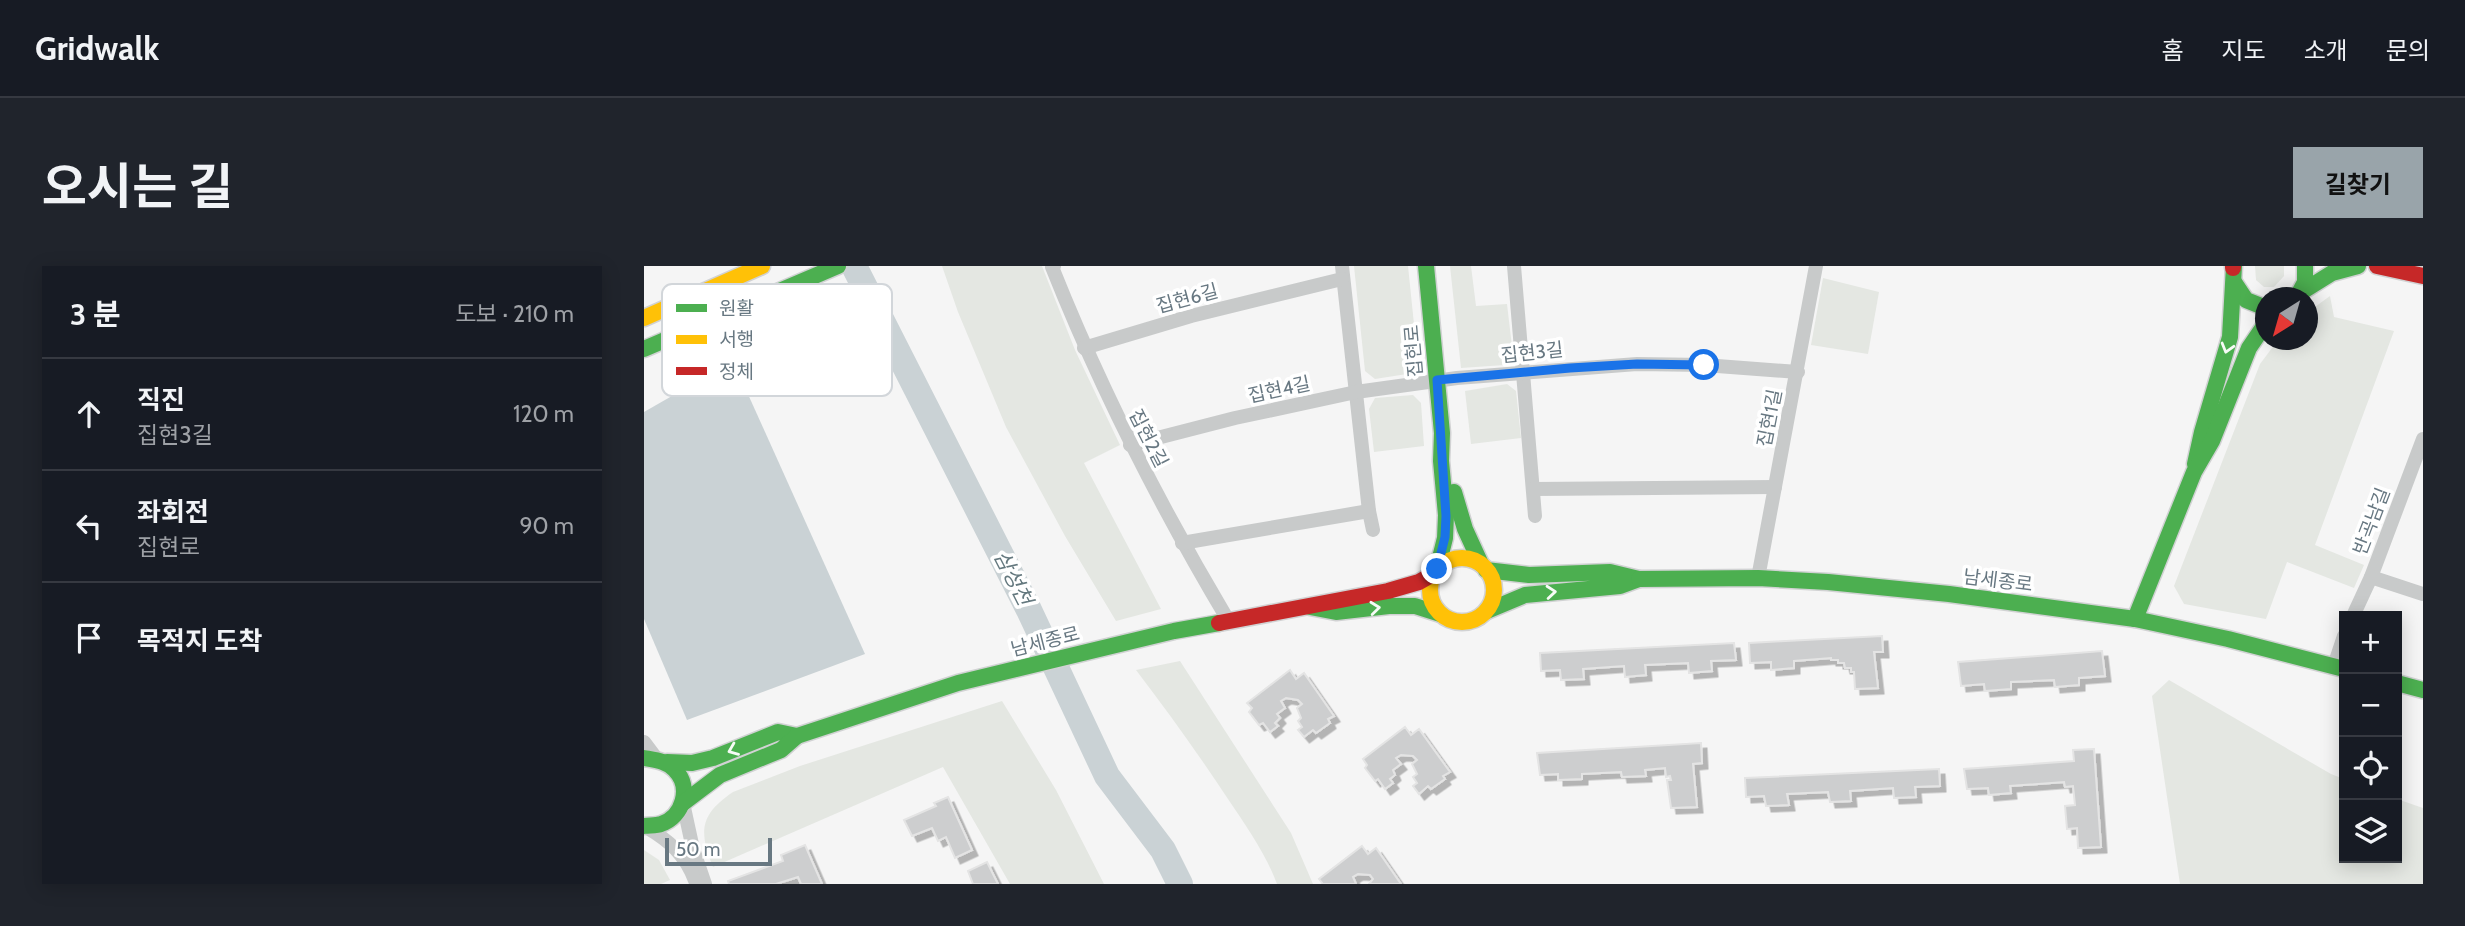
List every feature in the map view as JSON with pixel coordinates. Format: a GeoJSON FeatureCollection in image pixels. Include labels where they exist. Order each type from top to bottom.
{"type":"FeatureCollection","features":[{"type":"Feature","properties":{"kind":"main road"},"geometry":{"type":"LineString","coordinates":[[721,284],[762,266]]}},
{"type":"Feature","properties":{"kind":"main road"},"geometry":{"type":"LineString","coordinates":[[796,284],[838,266]]}},
{"type":"Feature","properties":{"kind":"main road","name":"집현로"},"geometry":{"type":"LineString","coordinates":[[1426,266],[1442,433],[1441,461],[1446,516],[1445,537],[1435,572]]}},
{"type":"Feature","properties":{"kind":"main road"},"geometry":{"type":"LineString","coordinates":[[2302,287],[2305,266]]}},
{"type":"Feature","properties":{"kind":"main road"},"geometry":{"type":"LineString","coordinates":[[2310,287],[2332,273],[2358,266]]}},
{"type":"Feature","properties":{"kind":"main road"},"geometry":{"type":"LineString","coordinates":[[2377,266],[2423,276]]}},
{"type":"Feature","properties":{"kind":"main road"},"geometry":{"type":"LineString","coordinates":[[2233,270],[2238,292],[2246,301],[2255,305]]}},
{"type":"Feature","properties":{"kind":"main road"},"geometry":{"type":"LineString","coordinates":[[2193,472],[2199,435],[2230,337],[2234,310],[2233,270]]}},
{"type":"Feature","properties":{"kind":"main road"},"geometry":{"type":"LineString","coordinates":[[644,318],[662,310]]}},
{"type":"Feature","properties":{"kind":"main road"},"geometry":{"type":"LineString","coordinates":[[2136,619],[2193,472],[2212,441],[2255,339]]}},
{"type":"Feature","properties":{"kind":"main road"},"geometry":{"type":"LineString","coordinates":[[644,349],[662,341]]}},
{"type":"Feature","properties":{"kind":"main road","name":"집현로"},"geometry":{"type":"LineString","coordinates":[[1442,433],[1449,456],[1460,520],[1484,567]]}},
{"type":"Feature","properties":{"kind":"main road"},"geometry":{"type":"LineString","coordinates":[[1461,558],[1484,567],[1491,576],[1494,590],[1486,611],[1471,621],[1460,622],[1440,614],[1429,595],[1429,584],[1435,572],[1450,560],[1461,558]]}},
{"type":"Feature","properties":{"kind":"main road","name":"남세종로"},"geometry":{"type":"LineString","coordinates":[[1484,567],[1506,574],[1610,572],[1639,579],[1758,578],[1949,594],[2136,619],[2339,667]]}},
{"type":"Feature","properties":{"kind":"main road","name":"남세종로"},"geometry":{"type":"LineString","coordinates":[[644,826],[658,826],[669,821],[678,813],[683,803],[720,775],[781,750],[797,736],[958,683],[1228,620],[1309,607],[1328,599],[1420,583],[1435,572]]}},
{"type":"Feature","properties":{"kind":"main road","name":"남세종로"},"geometry":{"type":"LineString","coordinates":[[1486,611],[1525,595],[1620,586],[1639,579]]}},
{"type":"Feature","properties":{"kind":"main road","name":"남세종로"},"geometry":{"type":"LineString","coordinates":[[1309,607],[1336,612],[1415,606],[1440,614]]}},
{"type":"Feature","properties":{"kind":"main road"},"geometry":{"type":"LineString","coordinates":[[2402,684],[2423,690]]}},
{"type":"Feature","properties":{"kind":"main road","name":"남세종로"},"geometry":{"type":"LineString","coordinates":[[655,759],[692,763],[713,758],[778,732],[797,736]]}},
{"type":"Feature","properties":{"kind":"main road"},"geometry":{"type":"LineString","coordinates":[[655,759],[676,769],[685,791],[683,803]]}},
{"type":"Feature","properties":{"kind":"street","name":"집현2길"},"geometry":{"type":"LineString","coordinates":[[1054,266],[1052,267],[1084,348],[1130,445],[1228,620]]}},
{"type":"Feature","properties":{"kind":"street"},"geometry":{"type":"LineString","coordinates":[[1514,266],[1535,516]]}},
{"type":"Feature","properties":{"kind":"street","name":"집현1길"},"geometry":{"type":"LineString","coordinates":[[1758,578],[1816,266]]}},
{"type":"Feature","properties":{"kind":"street","name":"집현6길"},"geometry":{"type":"LineString","coordinates":[[1084,348],[1342,272]]}},
{"type":"Feature","properties":{"kind":"street"},"geometry":{"type":"LineString","coordinates":[[1342,272],[1373,530]]}},
{"type":"Feature","properties":{"kind":"street","name":"집현3길"},"geometry":{"type":"LineString","coordinates":[[1437,380],[1637,364],[1704,365],[1798,372]]}},
{"type":"Feature","properties":{"kind":"street","name":"집현4길"},"geometry":{"type":"LineString","coordinates":[[1130,445],[1235,418],[1356,393],[1437,380]]}},
{"type":"Feature","properties":{"kind":"street","name":"반곡남길"},"geometry":{"type":"LineString","coordinates":[[2355,611],[2371,577],[2423,439]]}},
{"type":"Feature","properties":{"kind":"street"},"geometry":{"type":"LineString","coordinates":[[1534,489],[1775,487]]}},
{"type":"Feature","properties":{"kind":"street"},"geometry":{"type":"LineString","coordinates":[[1182,542],[1369,511]]}},
{"type":"Feature","properties":{"kind":"street"},"geometry":{"type":"LineString","coordinates":[[2371,577],[2423,594]]}},
{"type":"Feature","properties":{"kind":"street"},"geometry":{"type":"LineString","coordinates":[[644,741],[655,759]]}},
{"type":"Feature","properties":{"kind":"street"},"geometry":{"type":"LineString","coordinates":[[683,803],[693,849],[705,884]]}},
{"type":"Feature","properties":{"kind":"street"},"geometry":{"type":"LineString","coordinates":[[644,826],[667,839],[692,871],[696,884]]}},
{"type":"Feature","properties":{"kind":"shaded area"},"geometry":{"type":"Polygon","coordinates":[[[942,266],[1042,266],[1075,350],[1120,445],[1084,463],[1161,609],[1116,621],[1065,536],[1006,427],[958,312],[942,266]]]}},
{"type":"Feature","properties":{"kind":"shaded area"},"geometry":{"type":"Polygon","coordinates":[[[1354,266],[1408,266],[1418,363],[1407,374],[1375,379],[1365,371],[1354,266]]]}},
{"type":"Feature","properties":{"kind":"shaded area"},"geometry":{"type":"Polygon","coordinates":[[[1450,266],[1471,266],[1476,306],[1507,304],[1513,355],[1505,365],[1461,368],[1450,266]]]}},
{"type":"Feature","properties":{"kind":"shaded area"},"geometry":{"type":"Polygon","coordinates":[[[2255,266],[2284,266],[2284,276],[2274,287],[2264,287],[2256,280],[2255,266]]]}},
{"type":"Feature","properties":{"kind":"shaded area"},"geometry":{"type":"Polygon","coordinates":[[[1823,278],[1879,292],[1868,354],[1811,345],[1823,278]]]}},
{"type":"Feature","properties":{"kind":"shaded area"},"geometry":{"type":"Polygon","coordinates":[[[2330,296],[2334,317],[2394,331],[2315,545],[2364,565],[2354,588],[2287,562],[2266,619],[2184,604],[2174,586],[2260,364],[2270,350],[2318,350],[2318,305],[2330,296]]]}},
{"type":"Feature","properties":{"kind":"shaded area"},"geometry":{"type":"Polygon","coordinates":[[[1507,384],[1516,391],[1521,438],[1471,444],[1465,391],[1507,384]]]}},
{"type":"Feature","properties":{"kind":"shaded area"},"geometry":{"type":"Polygon","coordinates":[[[1413,395],[1421,403],[1424,446],[1374,452],[1369,409],[1375,398],[1413,395]]]}},
{"type":"Feature","properties":{"kind":"shaded area"},"geometry":{"type":"Polygon","coordinates":[[[672,396],[749,396],[865,654],[687,720],[644,619],[644,412],[672,396]]]}},
{"type":"Feature","properties":{"kind":"shaded area"},"geometry":{"type":"Polygon","coordinates":[[[1180,661],[1291,833],[1313,884],[1277,884],[1242,819],[1136,670],[1180,661]]]}},
{"type":"Feature","properties":{"kind":"shaded area"},"geometry":{"type":"Polygon","coordinates":[[[2169,680],[2339,777],[2339,863],[2402,863],[2402,801],[2423,808],[2423,884],[2180,884],[2152,696],[2169,680]]]}},
{"type":"Feature","properties":{"kind":"shaded area"},"geometry":{"type":"Polygon","coordinates":[[[1002,701],[1056,790],[1104,884],[1010,884],[943,767],[713,867],[705,844],[705,825],[714,808],[733,792],[800,766],[1002,701]]]}},
{"type":"Feature","properties":{"kind":"shaded area"},"geometry":{"type":"Polygon","coordinates":[[[644,850],[659,860],[670,880],[661,884],[644,884],[644,850]]]}},
{"type":"Feature","properties":{"kind":"building"},"geometry":{"type":"Polygon","coordinates":[[[1882,636],[1883,652],[1874,652],[1878,688],[1855,689],[1854,672],[1851,672],[1851,668],[1845,668],[1844,663],[1838,663],[1838,660],[1831,658],[1794,661],[1794,668],[1771,670],[1771,662],[1750,663],[1749,643],[1882,636]]]}},
{"type":"Feature","properties":{"kind":"building"},"geometry":{"type":"Polygon","coordinates":[[[1734,643],[1736,660],[1711,661],[1712,671],[1689,673],[1688,663],[1645,665],[1646,675],[1625,677],[1624,666],[1583,669],[1584,679],[1561,680],[1560,670],[1541,671],[1540,653],[1734,643]]]}},
{"type":"Feature","properties":{"kind":"building"},"geometry":{"type":"Polygon","coordinates":[[[2102,651],[2105,676],[2079,678],[2079,685],[2055,687],[2054,680],[2011,682],[2011,689],[1985,691],[1984,684],[1961,686],[1958,662],[2102,651]]]}},
{"type":"Feature","properties":{"kind":"building"},"geometry":{"type":"Polygon","coordinates":[[[1290,670],[1296,679],[1304,673],[1334,716],[1328,719],[1330,723],[1316,733],[1313,730],[1304,737],[1298,730],[1302,727],[1298,721],[1301,718],[1297,708],[1302,704],[1298,700],[1286,698],[1281,701],[1285,708],[1277,714],[1280,718],[1275,723],[1278,726],[1270,732],[1263,723],[1259,725],[1249,712],[1252,708],[1247,703],[1290,670]]]}},
{"type":"Feature","properties":{"kind":"building"},"geometry":{"type":"Polygon","coordinates":[[[1405,727],[1411,735],[1419,729],[1450,772],[1431,789],[1428,786],[1419,794],[1413,786],[1417,783],[1413,777],[1417,774],[1412,764],[1417,760],[1413,756],[1401,755],[1396,758],[1401,764],[1393,770],[1395,775],[1390,779],[1393,783],[1385,789],[1365,768],[1367,765],[1363,759],[1405,727]]]}},
{"type":"Feature","properties":{"kind":"building"},"geometry":{"type":"Polygon","coordinates":[[[1701,743],[1702,763],[1693,764],[1697,807],[1671,808],[1667,780],[1671,780],[1670,776],[1666,777],[1665,768],[1645,770],[1646,776],[1622,777],[1621,772],[1582,774],[1582,779],[1558,780],[1558,774],[1540,775],[1537,753],[1701,743]]]}},
{"type":"Feature","properties":{"kind":"building"},"geometry":{"type":"Polygon","coordinates":[[[2094,749],[2101,847],[2078,848],[2077,828],[2067,829],[2065,806],[2075,805],[2073,786],[2065,787],[2064,782],[2010,786],[2011,793],[1989,795],[1988,788],[1967,789],[1964,769],[2074,761],[2073,750],[2094,749]]]}},
{"type":"Feature","properties":{"kind":"building"},"geometry":{"type":"Polygon","coordinates":[[[1939,769],[1940,786],[1915,787],[1916,797],[1894,798],[1893,788],[1850,791],[1851,801],[1830,802],[1828,792],[1787,794],[1789,805],[1766,806],[1764,796],[1746,797],[1745,778],[1939,769]]]}},
{"type":"Feature","properties":{"kind":"building"},"geometry":{"type":"Polygon","coordinates":[[[948,797],[972,850],[955,858],[946,837],[938,841],[932,828],[912,836],[904,820],[936,806],[934,803],[948,797]]]}},
{"type":"Feature","properties":{"kind":"building"},"geometry":{"type":"Polygon","coordinates":[[[805,845],[822,884],[801,884],[798,877],[776,884],[729,884],[728,881],[783,861],[781,855],[805,845]]]}},
{"type":"Feature","properties":{"kind":"building"},"geometry":{"type":"Polygon","coordinates":[[[1362,846],[1368,854],[1376,848],[1401,884],[1369,884],[1373,879],[1370,875],[1358,874],[1353,877],[1356,884],[1323,884],[1319,879],[1362,846]]]}},
{"type":"Feature","properties":{"kind":"building"},"geometry":{"type":"Polygon","coordinates":[[[987,862],[998,884],[973,884],[968,871],[987,862]]]}},
{"type":"Feature","properties":{"kind":"waterway","name":"삼성천"},"geometry":{"type":"LineString","coordinates":[[854,266],[863,284]]}},
{"type":"Feature","properties":{"kind":"waterway","name":"삼성천"},"geometry":{"type":"LineString","coordinates":[[892,341],[1029,610],[1107,776],[1163,850],[1180,884]]}},
{"type":"Feature","properties":{"kind":"traffic: fast"},"geometry":{"type":"LineString","coordinates":[[796,284],[838,266]]}},
{"type":"Feature","properties":{"kind":"traffic: fast"},"geometry":{"type":"LineString","coordinates":[[1426,266],[1442,433],[1441,461],[1446,515],[1445,538],[1437,570]]}},
{"type":"Feature","properties":{"kind":"traffic: fast"},"geometry":{"type":"LineString","coordinates":[[2195,464],[2230,337],[2234,266]]}},
{"type":"Feature","properties":{"kind":"traffic: fast"},"geometry":{"type":"LineString","coordinates":[[2302,287],[2305,266]]}},
{"type":"Feature","properties":{"kind":"traffic: fast"},"geometry":{"type":"LineString","coordinates":[[2310,287],[2332,273],[2358,266]]}},
{"type":"Feature","properties":{"kind":"traffic: fast"},"geometry":{"type":"LineString","coordinates":[[2234,282],[2246,300],[2255,304]]}},
{"type":"Feature","properties":{"kind":"traffic: fast"},"geometry":{"type":"LineString","coordinates":[[2135,619],[2194,472],[2212,441],[2255,339]]}},
{"type":"Feature","properties":{"kind":"traffic: fast"},"geometry":{"type":"LineString","coordinates":[[644,349],[662,341]]}},
{"type":"Feature","properties":{"kind":"traffic: fast"},"geometry":{"type":"LineString","coordinates":[[1454,492],[1465,529],[1481,564]]}},
{"type":"Feature","properties":{"kind":"traffic: fast"},"geometry":{"type":"LineString","coordinates":[[1486,570],[1529,575],[1610,572],[1639,579],[1620,586],[1525,595],[1487,611]]}},
{"type":"Feature","properties":{"kind":"traffic: fast"},"geometry":{"type":"LineString","coordinates":[[1639,579],[1758,578],[1949,594],[2135,619],[2228,639],[2339,668]]}},
{"type":"Feature","properties":{"kind":"traffic: fast"},"geometry":{"type":"LineString","coordinates":[[1310,607],[1336,612],[1415,606],[1440,614]]}},
{"type":"Feature","properties":{"kind":"traffic: fast"},"geometry":{"type":"LineString","coordinates":[[683,803],[720,775],[781,750],[797,736],[958,683],[1174,631],[1219,623]]}},
{"type":"Feature","properties":{"kind":"traffic: fast"},"geometry":{"type":"LineString","coordinates":[[2402,684],[2423,690]]}},
{"type":"Feature","properties":{"kind":"traffic: fast"},"geometry":{"type":"LineString","coordinates":[[667,762],[692,763],[713,758],[778,732],[797,736]]}},
{"type":"Feature","properties":{"kind":"traffic: fast"},"geometry":{"type":"LineString","coordinates":[[644,758],[661,761],[672,767],[680,777],[684,793],[680,808],[669,820],[659,825],[644,826]]}},
{"type":"Feature","properties":{"kind":"traffic: slow"},"geometry":{"type":"LineString","coordinates":[[721,284],[762,266]]}},
{"type":"Feature","properties":{"kind":"traffic: slow"},"geometry":{"type":"LineString","coordinates":[[644,318],[662,310]]}},
{"type":"Feature","properties":{"kind":"traffic: slow"},"geometry":{"type":"LineString","coordinates":[[1456,558],[1468,558],[1485,567],[1492,578],[1494,590],[1492,602],[1485,613],[1468,622],[1456,622],[1444,617],[1435,608],[1430,596],[1430,584],[1435,572],[1444,563],[1456,558]]}},
{"type":"Feature","properties":{"kind":"traffic: jam"},"geometry":{"type":"LineString","coordinates":[[2377,266],[2423,276]]}},
{"type":"Feature","properties":{"kind":"traffic: jam"},"geometry":{"type":"LineString","coordinates":[[1219,623],[1388,591],[1419,582],[1433,574]]}},
{"type":"Feature","properties":{"kind":"route"},"geometry":{"type":"LineString","coordinates":[[1437,569],[1445,537],[1446,516],[1437,380],[1637,364],[1704,365]]}}]}
